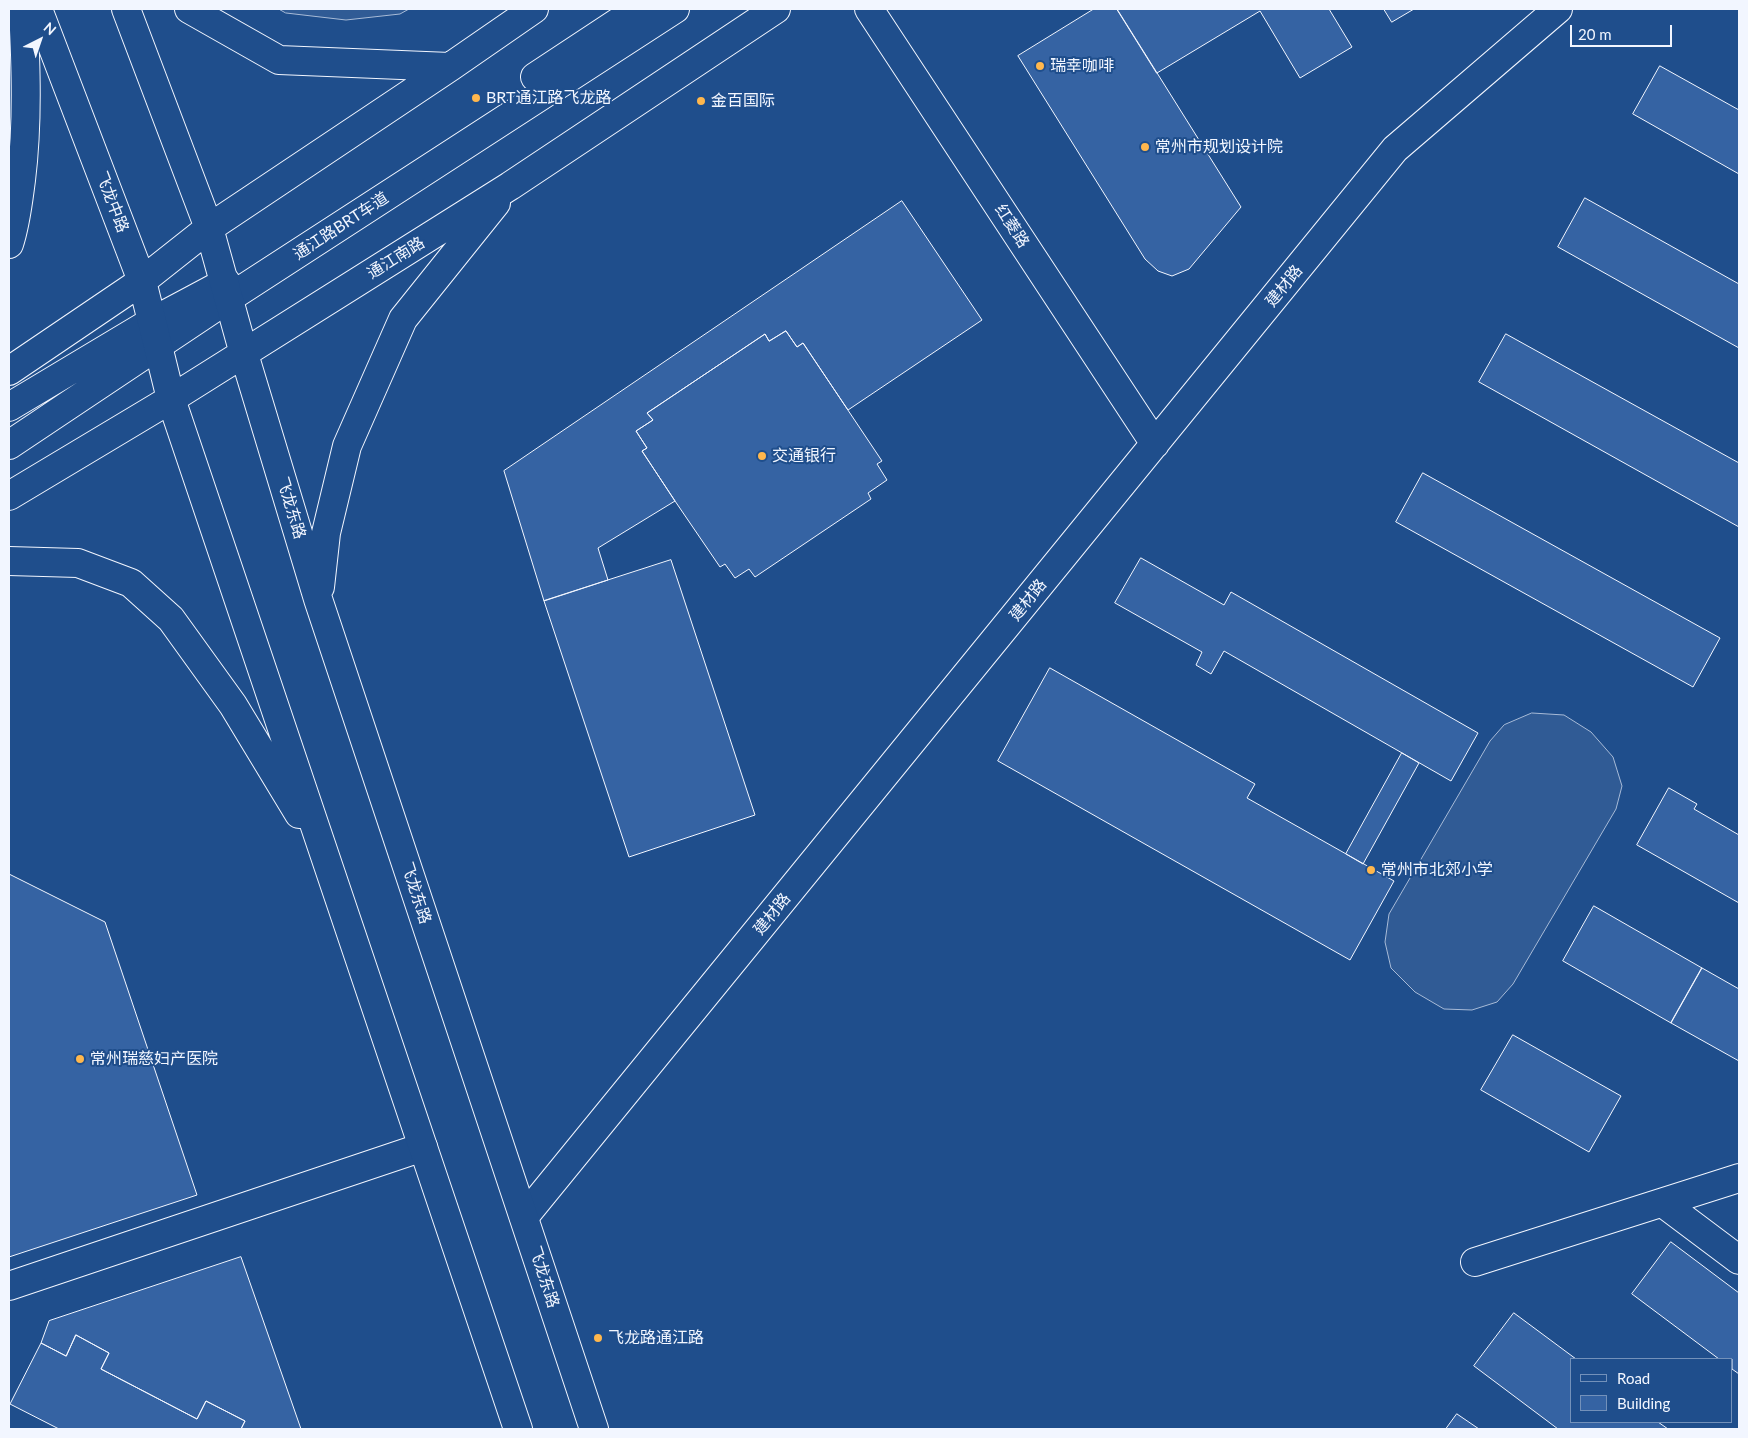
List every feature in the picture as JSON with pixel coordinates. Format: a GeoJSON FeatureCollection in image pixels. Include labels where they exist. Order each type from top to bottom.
{"type":"FeatureCollection","features":[{"type":"Feature","properties":{"kind":"main road"},"geometry":{"type":"LineString","coordinates":[[9,244],[15,225],[25,146],[26,75],[23,9]]}},
{"type":"Feature","properties":{"kind":"main road","name":"飞龙中路"},"geometry":{"type":"LineString","coordinates":[[38,9],[142,280],[171,399]]}},
{"type":"Feature","properties":{"kind":"main road"},"geometry":{"type":"LineString","coordinates":[[126,9],[209,228],[244,354]]}},
{"type":"Feature","properties":{"kind":"main road"},"geometry":{"type":"LineString","coordinates":[[189,9],[279,60],[450,67]]}},
{"type":"Feature","properties":{"kind":"main road"},"geometry":{"type":"LineString","coordinates":[[9,371],[142,280],[209,228],[534,9]]}},
{"type":"Feature","properties":{"kind":"main road","name":"通江路BRT车道"},"geometry":{"type":"LineString","coordinates":[[227,291],[638,9]]}},
{"type":"Feature","properties":{"kind":"main road","name":"通江路BRT车道"},"geometry":{"type":"LineString","coordinates":[[9,407],[154,335],[675,9]]}},
{"type":"Feature","properties":{"kind":"main road","name":"通江南路"},"geometry":{"type":"LineString","coordinates":[[9,496],[244,354],[510,186],[776,9]]}},
{"type":"Feature","properties":{"kind":"main road","name":"红菱路"},"geometry":{"type":"LineString","coordinates":[[869,9],[1155,444]]}},
{"type":"Feature","properties":{"kind":"main road","name":"建材路"},"geometry":{"type":"LineString","coordinates":[[524,1217],[1395,150],[1558,9]]}},
{"type":"Feature","properties":{"kind":"main road"},"geometry":{"type":"LineString","coordinates":[[318,599],[326,533],[347,446],[403,318],[510,186]]}},
{"type":"Feature","properties":{"kind":"main road","name":"通江路BRT车道"},"geometry":{"type":"LineString","coordinates":[[9,445],[154,335]]}},
{"type":"Feature","properties":{"kind":"main road","name":"飞龙东路"},"geometry":{"type":"LineString","coordinates":[[244,354],[318,599],[594,1429]]}},
{"type":"Feature","properties":{"kind":"main road"},"geometry":{"type":"LineString","coordinates":[[171,399],[518,1429]]}},
{"type":"Feature","properties":{"kind":"main road"},"geometry":{"type":"LineString","coordinates":[[9,561],[78,564],[131,583],[171,618],[233,705],[325,856]]}},
{"type":"Feature","properties":{"kind":"main road"},"geometry":{"type":"LineString","coordinates":[[9,1286],[423,1147]]}},
{"type":"Feature","properties":{"kind":"main road"},"geometry":{"type":"LineString","coordinates":[[1475,1262],[1739,1178]]}},
{"type":"Feature","properties":{"kind":"main road"},"geometry":{"type":"LineString","coordinates":[[1663,1202],[1739,1260]]}},
{"type":"Feature","properties":{"kind":"shaded area"},"geometry":{"type":"Polygon","coordinates":[[[279,9],[409,9],[400,14],[346,20],[286,13],[279,9]]]}},
{"type":"Feature","properties":{"kind":"shaded area"},"geometry":{"type":"Polygon","coordinates":[[[1532,713],[1564,715],[1591,732],[1613,757],[1622,786],[1616,809],[1513,984],[1497,1002],[1472,1010],[1444,1009],[1415,992],[1391,968],[1385,942],[1389,914],[1490,741],[1504,725],[1532,713]]]}},
{"type":"Feature","properties":{"kind":"building"},"geometry":{"type":"Polygon","coordinates":[[[1094,9],[1117,9],[1241,207],[1189,269],[1172,276],[1158,271],[1145,259],[1018,56],[1094,9]]]}},
{"type":"Feature","properties":{"kind":"building"},"geometry":{"type":"Polygon","coordinates":[[[1117,9],[1329,9],[1352,47],[1300,78],[1260,11],[1157,73],[1117,9]]]}},
{"type":"Feature","properties":{"kind":"building"},"geometry":{"type":"Polygon","coordinates":[[[1384,9],[1414,9],[1392,22],[1384,9]]]}},
{"type":"Feature","properties":{"kind":"building"},"geometry":{"type":"Polygon","coordinates":[[[1660,66],[1739,110],[1739,174],[1633,114],[1660,66]]]}},
{"type":"Feature","properties":{"kind":"building"},"geometry":{"type":"Polygon","coordinates":[[[1585,198],[1739,284],[1739,348],[1558,247],[1585,198]]]}},
{"type":"Feature","properties":{"kind":"building"},"geometry":{"type":"Polygon","coordinates":[[[902,201],[982,320],[848,410],[803,343],[797,347],[786,331],[769,341],[765,334],[647,413],[653,420],[636,431],[647,448],[642,451],[675,501],[598,548],[608,580],[544,601],[504,471],[902,201]]]}},
{"type":"Feature","properties":{"kind":"building","name":"交通银行"},"geometry":{"type":"Polygon","coordinates":[[[786,331],[797,347],[803,343],[882,461],[877,464],[887,480],[868,493],[871,499],[755,577],[749,569],[735,578],[725,564],[720,567],[675,501],[642,451],[647,448],[636,431],[653,420],[647,413],[765,334],[769,341],[786,331]]]}},
{"type":"Feature","properties":{"kind":"building"},"geometry":{"type":"Polygon","coordinates":[[[1506,334],[1739,463],[1739,527],[1479,382],[1506,334]]]}},
{"type":"Feature","properties":{"kind":"building"},"geometry":{"type":"Polygon","coordinates":[[[1423,473],[1720,638],[1693,687],[1396,522],[1423,473]]]}},
{"type":"Feature","properties":{"kind":"building"},"geometry":{"type":"Polygon","coordinates":[[[1141,558],[1224,605],[1231,592],[1478,733],[1451,781],[1224,651],[1211,674],[1196,665],[1202,652],[1115,603],[1141,558]]]}},
{"type":"Feature","properties":{"kind":"building"},"geometry":{"type":"Polygon","coordinates":[[[671,560],[755,815],[629,857],[544,601],[671,560]]]}},
{"type":"Feature","properties":{"kind":"building"},"geometry":{"type":"Polygon","coordinates":[[[1050,668],[1255,784],[1247,798],[1394,881],[1350,960],[998,761],[1050,668]]]}},
{"type":"Feature","properties":{"kind":"building"},"geometry":{"type":"Polygon","coordinates":[[[1402,753],[1419,763],[1363,864],[1346,854],[1402,753]]]}},
{"type":"Feature","properties":{"kind":"building"},"geometry":{"type":"Polygon","coordinates":[[[1669,788],[1697,804],[1694,809],[1739,835],[1739,903],[1637,845],[1669,788]]]}},
{"type":"Feature","properties":{"kind":"building","name":"常州瑞慈妇产医院"},"geometry":{"type":"Polygon","coordinates":[[[9,874],[105,922],[197,1195],[9,1257],[9,874]]]}},
{"type":"Feature","properties":{"kind":"building"},"geometry":{"type":"Polygon","coordinates":[[[1594,906],[1702,968],[1671,1023],[1563,961],[1594,906]]]}},
{"type":"Feature","properties":{"kind":"building"},"geometry":{"type":"Polygon","coordinates":[[[1702,968],[1739,989],[1739,1061],[1671,1023],[1702,968]]]}},
{"type":"Feature","properties":{"kind":"building"},"geometry":{"type":"Polygon","coordinates":[[[1513,1035],[1621,1096],[1589,1152],[1481,1090],[1513,1035]]]}},
{"type":"Feature","properties":{"kind":"building"},"geometry":{"type":"Polygon","coordinates":[[[1671,1242],[1739,1293],[1739,1374],[1733,1370],[1733,1358],[1718,1358],[1632,1294],[1671,1242]]]}},
{"type":"Feature","properties":{"kind":"building"},"geometry":{"type":"Polygon","coordinates":[[[241,1257],[301,1429],[241,1429],[245,1421],[206,1401],[197,1419],[101,1369],[109,1353],[76,1335],[66,1356],[41,1343],[49,1321],[241,1257]]]}},
{"type":"Feature","properties":{"kind":"building"},"geometry":{"type":"Polygon","coordinates":[[[1514,1313],[1575,1358],[1570,1358],[1570,1423],[1659,1423],[1668,1429],[1558,1429],[1474,1366],[1514,1313]]]}},
{"type":"Feature","properties":{"kind":"building"},"geometry":{"type":"Polygon","coordinates":[[[76,1335],[109,1353],[101,1369],[197,1419],[206,1401],[245,1421],[241,1429],[59,1429],[10,1404],[41,1343],[66,1356],[76,1335]]]}},
{"type":"Feature","properties":{"kind":"building"},"geometry":{"type":"Polygon","coordinates":[[[1457,1414],[1479,1429],[1446,1429],[1457,1414]]]}},
{"type":"Feature","properties":{"kind":"place","name":"瑞幸咖啡"},"geometry":{"type":"Point","coordinates":[1040,66]}},
{"type":"Feature","properties":{"kind":"place","name":"BRT通江路飞龙路"},"geometry":{"type":"Point","coordinates":[476,98]}},
{"type":"Feature","properties":{"kind":"place","name":"金百国际"},"geometry":{"type":"Point","coordinates":[701,101]}},
{"type":"Feature","properties":{"kind":"place","name":"常州市规划设计院"},"geometry":{"type":"Point","coordinates":[1145,147]}},
{"type":"Feature","properties":{"kind":"place","name":"交通银行"},"geometry":{"type":"Point","coordinates":[762,456]}},
{"type":"Feature","properties":{"kind":"place","name":"常州市北郊小学"},"geometry":{"type":"Point","coordinates":[1371,870]}},
{"type":"Feature","properties":{"kind":"place","name":"常州瑞慈妇产医院"},"geometry":{"type":"Point","coordinates":[80,1059]}},
{"type":"Feature","properties":{"kind":"place","name":"飞龙路通江路"},"geometry":{"type":"Point","coordinates":[598,1338]}}]}
